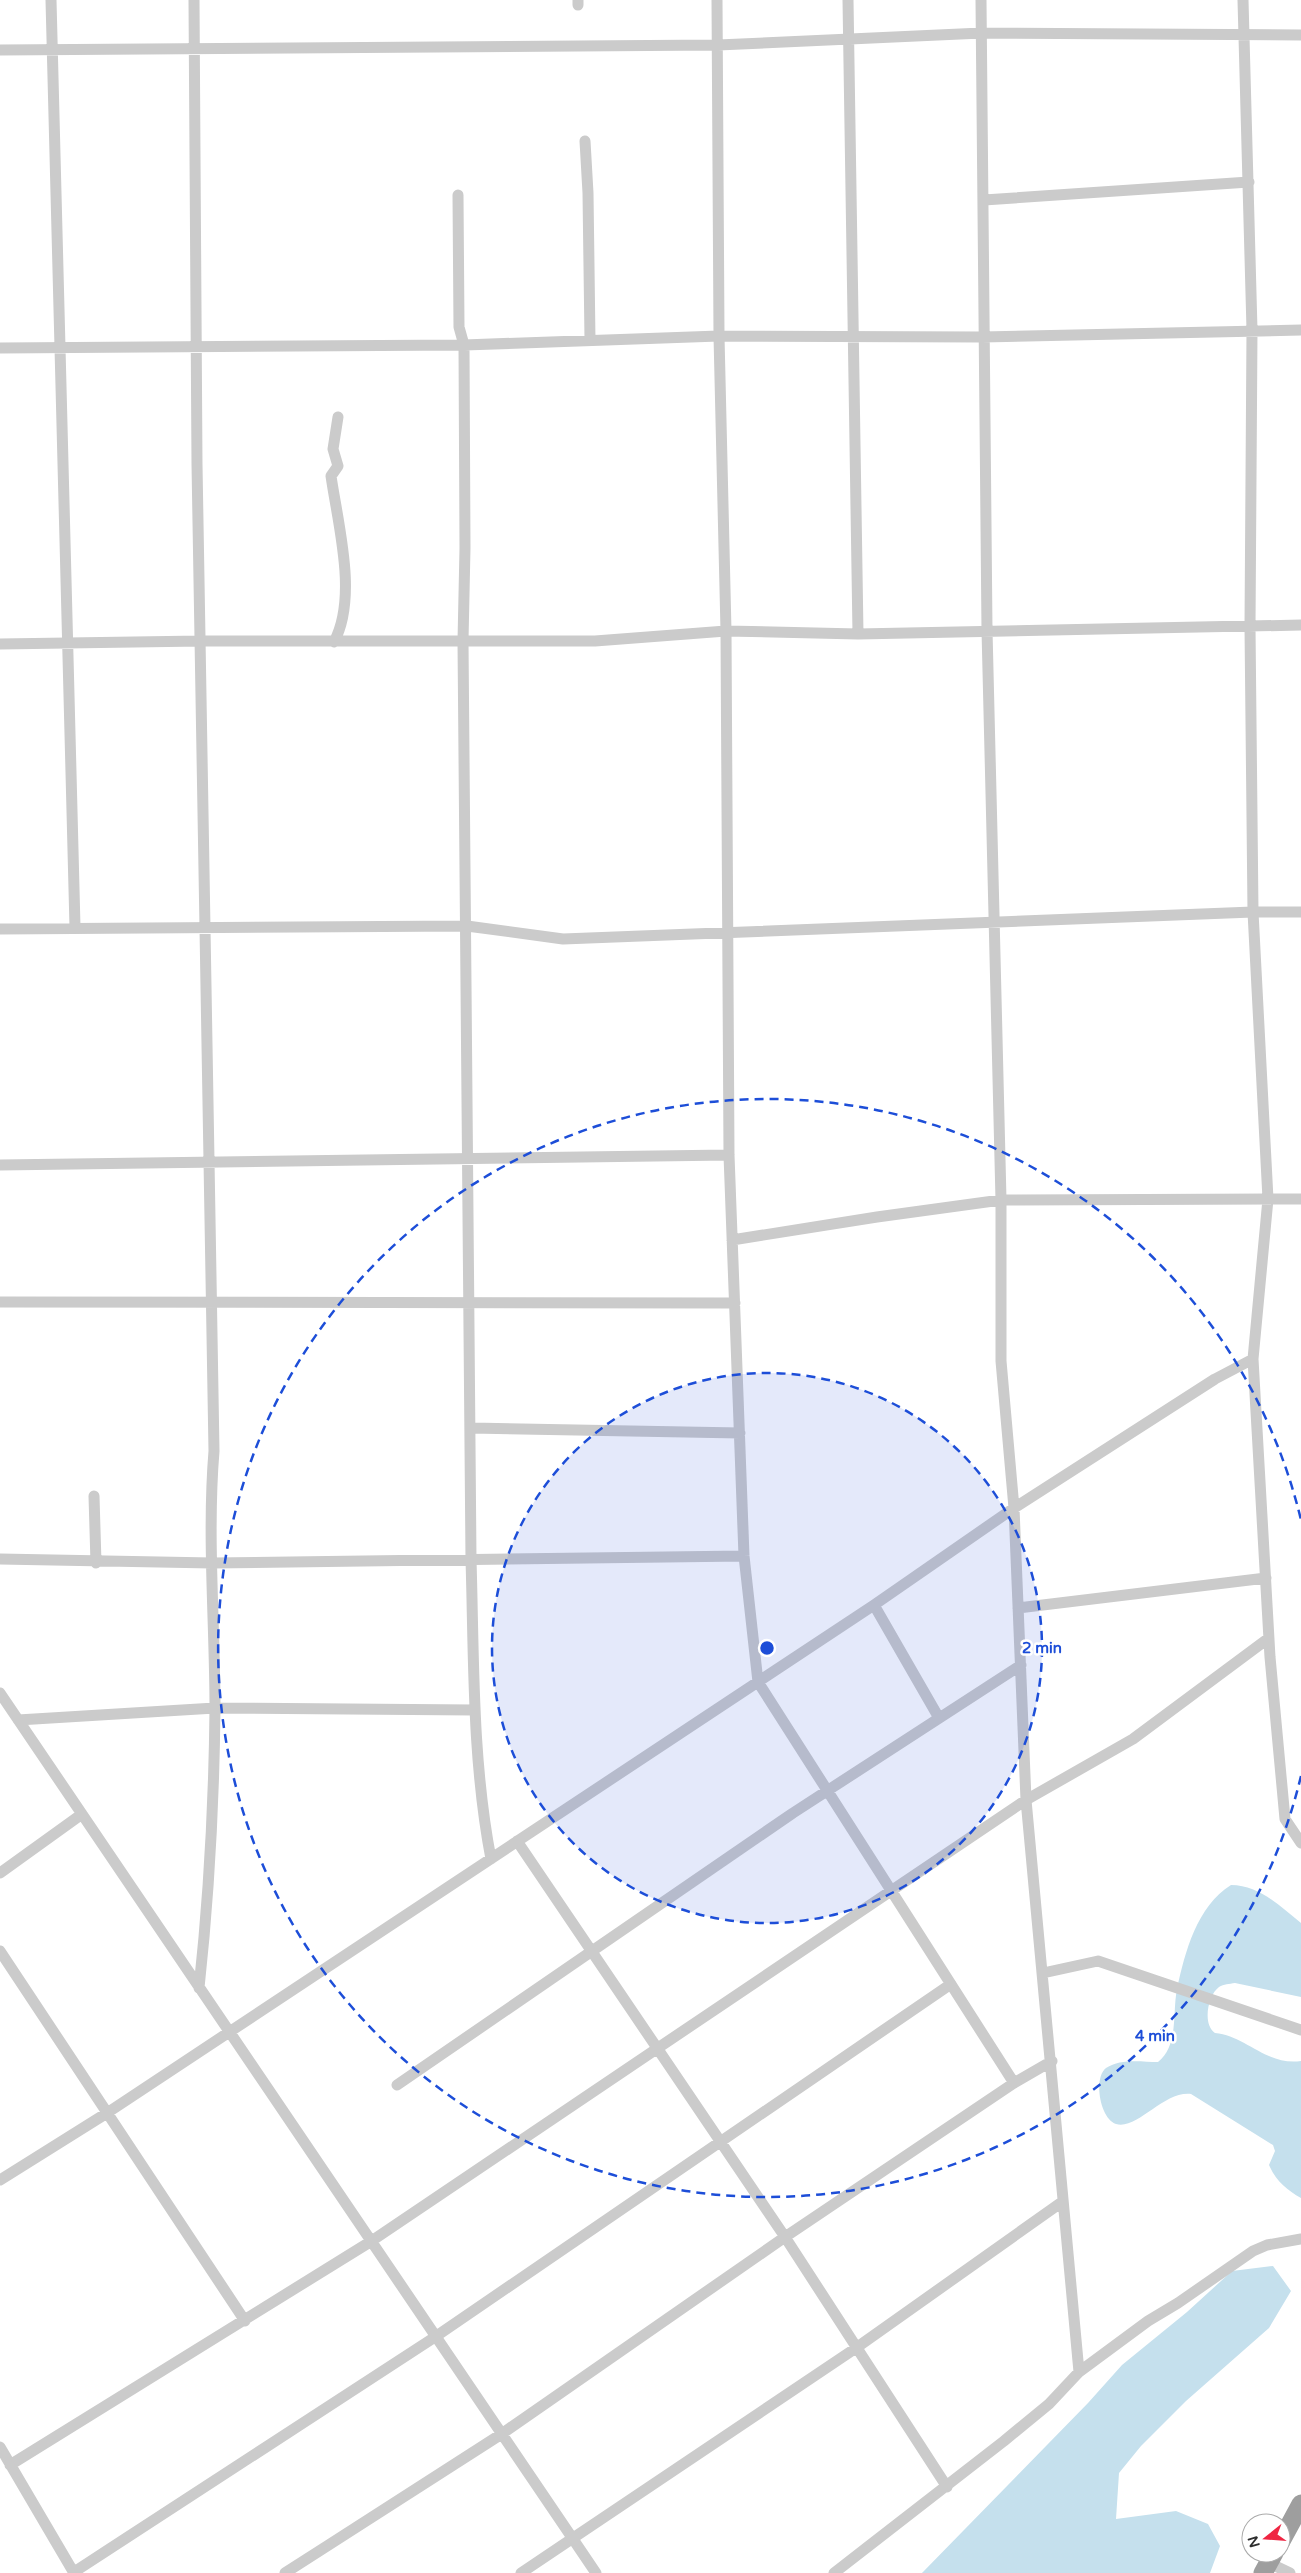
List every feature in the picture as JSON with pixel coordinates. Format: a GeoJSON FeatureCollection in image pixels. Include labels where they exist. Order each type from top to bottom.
{"type":"FeatureCollection","features":[{"type":"Feature","properties":{"kind":"highway"},"geometry":{"type":"LineString","coordinates":[[1291,2522],[1301,2504]]}},
{"type":"Feature","properties":{"kind":"street"},"geometry":{"type":"LineString","coordinates":[[51,0],[75,927]]}},
{"type":"Feature","properties":{"kind":"street"},"geometry":{"type":"LineString","coordinates":[[194,0],[198,345],[197,464],[212,1303],[214,1451],[212,1563],[215,1708],[206,1923],[199,1988]]}},
{"type":"Feature","properties":{"kind":"street"},"geometry":{"type":"LineString","coordinates":[[717,0],[732,1240],[744,1556],[758,1682],[1014,2083]]}},
{"type":"Feature","properties":{"kind":"street"},"geometry":{"type":"LineString","coordinates":[[848,0],[847,40],[858,634]]}},
{"type":"Feature","properties":{"kind":"street"},"geometry":{"type":"LineString","coordinates":[[981,0],[984,200],[982,337],[1001,1200],[1001,1361],[1014,1508],[1026,1800],[1052,2061],[1062,2202],[1079,2372]]}},
{"type":"Feature","properties":{"kind":"street"},"geometry":{"type":"LineString","coordinates":[[1243,0],[1252,330],[1250,627],[1254,912],[1268,1199],[1253,1359],[1269,1638],[1285,1819],[1301,1843]]}},
{"type":"Feature","properties":{"kind":"street"},"geometry":{"type":"LineString","coordinates":[[0,50],[718,45],[982,33],[1301,35]]}},
{"type":"Feature","properties":{"kind":"street"},"geometry":{"type":"LineString","coordinates":[[584,141],[588,193],[590,340]]}},
{"type":"Feature","properties":{"kind":"street"},"geometry":{"type":"LineString","coordinates":[[984,200],[1249,182]]}},
{"type":"Feature","properties":{"kind":"street"},"geometry":{"type":"LineString","coordinates":[[458,195],[459,327],[464,345],[465,548],[462,641],[467,926],[471,1559],[474,1710],[482,1804],[491,1859]]}},
{"type":"Feature","properties":{"kind":"street"},"geometry":{"type":"LineString","coordinates":[[0,348],[198,345],[464,345],[720,336],[982,337],[1301,330]]}},
{"type":"Feature","properties":{"kind":"street"},"geometry":{"type":"LineString","coordinates":[[334,642],[344,614],[344,569],[331,476],[338,466],[334,449],[338,417]]}},
{"type":"Feature","properties":{"kind":"street"},"geometry":{"type":"LineString","coordinates":[[0,644],[201,641],[595,641],[726,631],[858,634],[987,630],[1301,626]]}},
{"type":"Feature","properties":{"kind":"street"},"geometry":{"type":"LineString","coordinates":[[0,929],[206,926],[467,926],[563,939],[1254,912],[1301,912]]}},
{"type":"Feature","properties":{"kind":"street"},"geometry":{"type":"LineString","coordinates":[[0,1164],[469,1160],[730,1155]]}},
{"type":"Feature","properties":{"kind":"street"},"geometry":{"type":"LineString","coordinates":[[732,1240],[1001,1200],[1301,1198]]}},
{"type":"Feature","properties":{"kind":"street"},"geometry":{"type":"LineString","coordinates":[[0,1302],[735,1303]]}},
{"type":"Feature","properties":{"kind":"street"},"geometry":{"type":"LineString","coordinates":[[0,2180],[107,2113],[491,1859],[874,1605],[1014,1508],[1215,1379],[1253,1359]]}},
{"type":"Feature","properties":{"kind":"street"},"geometry":{"type":"LineString","coordinates":[[471,1428],[740,1433]]}},
{"type":"Feature","properties":{"kind":"street"},"geometry":{"type":"LineString","coordinates":[[94,1496],[96,1562]]}},
{"type":"Feature","properties":{"kind":"street"},"geometry":{"type":"LineString","coordinates":[[0,1559],[212,1563],[744,1556]]}},
{"type":"Feature","properties":{"kind":"street"},"geometry":{"type":"LineString","coordinates":[[1018,1608],[1266,1578]]}},
{"type":"Feature","properties":{"kind":"street"},"geometry":{"type":"LineString","coordinates":[[874,1605],[939,1718]]}},
{"type":"Feature","properties":{"kind":"street"},"geometry":{"type":"LineString","coordinates":[[10,2465],[370,2242],[1026,1800],[1133,1739],[1269,1638]]}},
{"type":"Feature","properties":{"kind":"street"},"geometry":{"type":"LineString","coordinates":[[397,2085],[827,1792],[1021,1665]]}},
{"type":"Feature","properties":{"kind":"street"},"geometry":{"type":"LineString","coordinates":[[0,1693],[500,2435],[596,2573]]}},
{"type":"Feature","properties":{"kind":"street"},"geometry":{"type":"LineString","coordinates":[[18,1720],[215,1708],[474,1710]]}},
{"type":"Feature","properties":{"kind":"street"},"geometry":{"type":"LineString","coordinates":[[0,1873],[82,1814]]}},
{"type":"Feature","properties":{"kind":"street"},"geometry":{"type":"LineString","coordinates":[[517,1841],[785,2237],[947,2486]]}},
{"type":"Feature","properties":{"kind":"street"},"geometry":{"type":"LineString","coordinates":[[0,1951],[245,2321]]}},
{"type":"Feature","properties":{"kind":"street"},"geometry":{"type":"LineString","coordinates":[[1043,1973],[1098,1961],[1301,2030]]}},
{"type":"Feature","properties":{"kind":"street"},"geometry":{"type":"LineString","coordinates":[[0,2447],[74,2572],[435,2337],[951,1984]]}},
{"type":"Feature","properties":{"kind":"street"},"geometry":{"type":"LineString","coordinates":[[285,2573],[500,2435],[785,2237],[1014,2083],[1052,2061]]}},
{"type":"Feature","properties":{"kind":"street"},"geometry":{"type":"LineString","coordinates":[[521,2573],[856,2348],[1062,2202]]}},
{"type":"Feature","properties":{"kind":"street"},"geometry":{"type":"LineString","coordinates":[[834,2573],[1049,2404],[1079,2372],[1148,2320],[1178,2304],[1253,2251],[1267,2245],[1301,2239]]}},
{"type":"Feature","properties":{"kind":"street"},"geometry":{"type":"LineString","coordinates":[[1269,2563],[1290,2573]]}},
{"type":"Feature","properties":{"kind":"water"},"geometry":{"type":"Polygon","coordinates":[[[1231,1885],[1241,1886],[1260,1893],[1301,1923],[1301,1997],[1235,1983],[1227,1984],[1219,1987],[1212,1996],[1209,2003],[1208,2017],[1211,2029],[1215,2033],[1237,2039],[1278,2059],[1301,2061],[1301,2198],[1282,2184],[1272,2171],[1269,2165],[1275,2151],[1273,2145],[1191,2094],[1171,2098],[1133,2121],[1124,2124],[1116,2124],[1110,2121],[1102,2107],[1099,2089],[1102,2073],[1106,2068],[1125,2062],[1158,2062],[1165,2055],[1174,2029],[1177,1989],[1194,1931],[1209,1905],[1231,1885]]]}},
{"type":"Feature","properties":{"kind":"water"},"geometry":{"type":"Polygon","coordinates":[[[1273,2266],[1291,2291],[1269,2328],[1186,2401],[1141,2446],[1119,2473],[1116,2519],[1176,2511],[1208,2524],[1220,2546],[1210,2573],[922,2573],[1088,2403],[1122,2365],[1187,2312],[1232,2271],[1273,2266]]]}}]}
